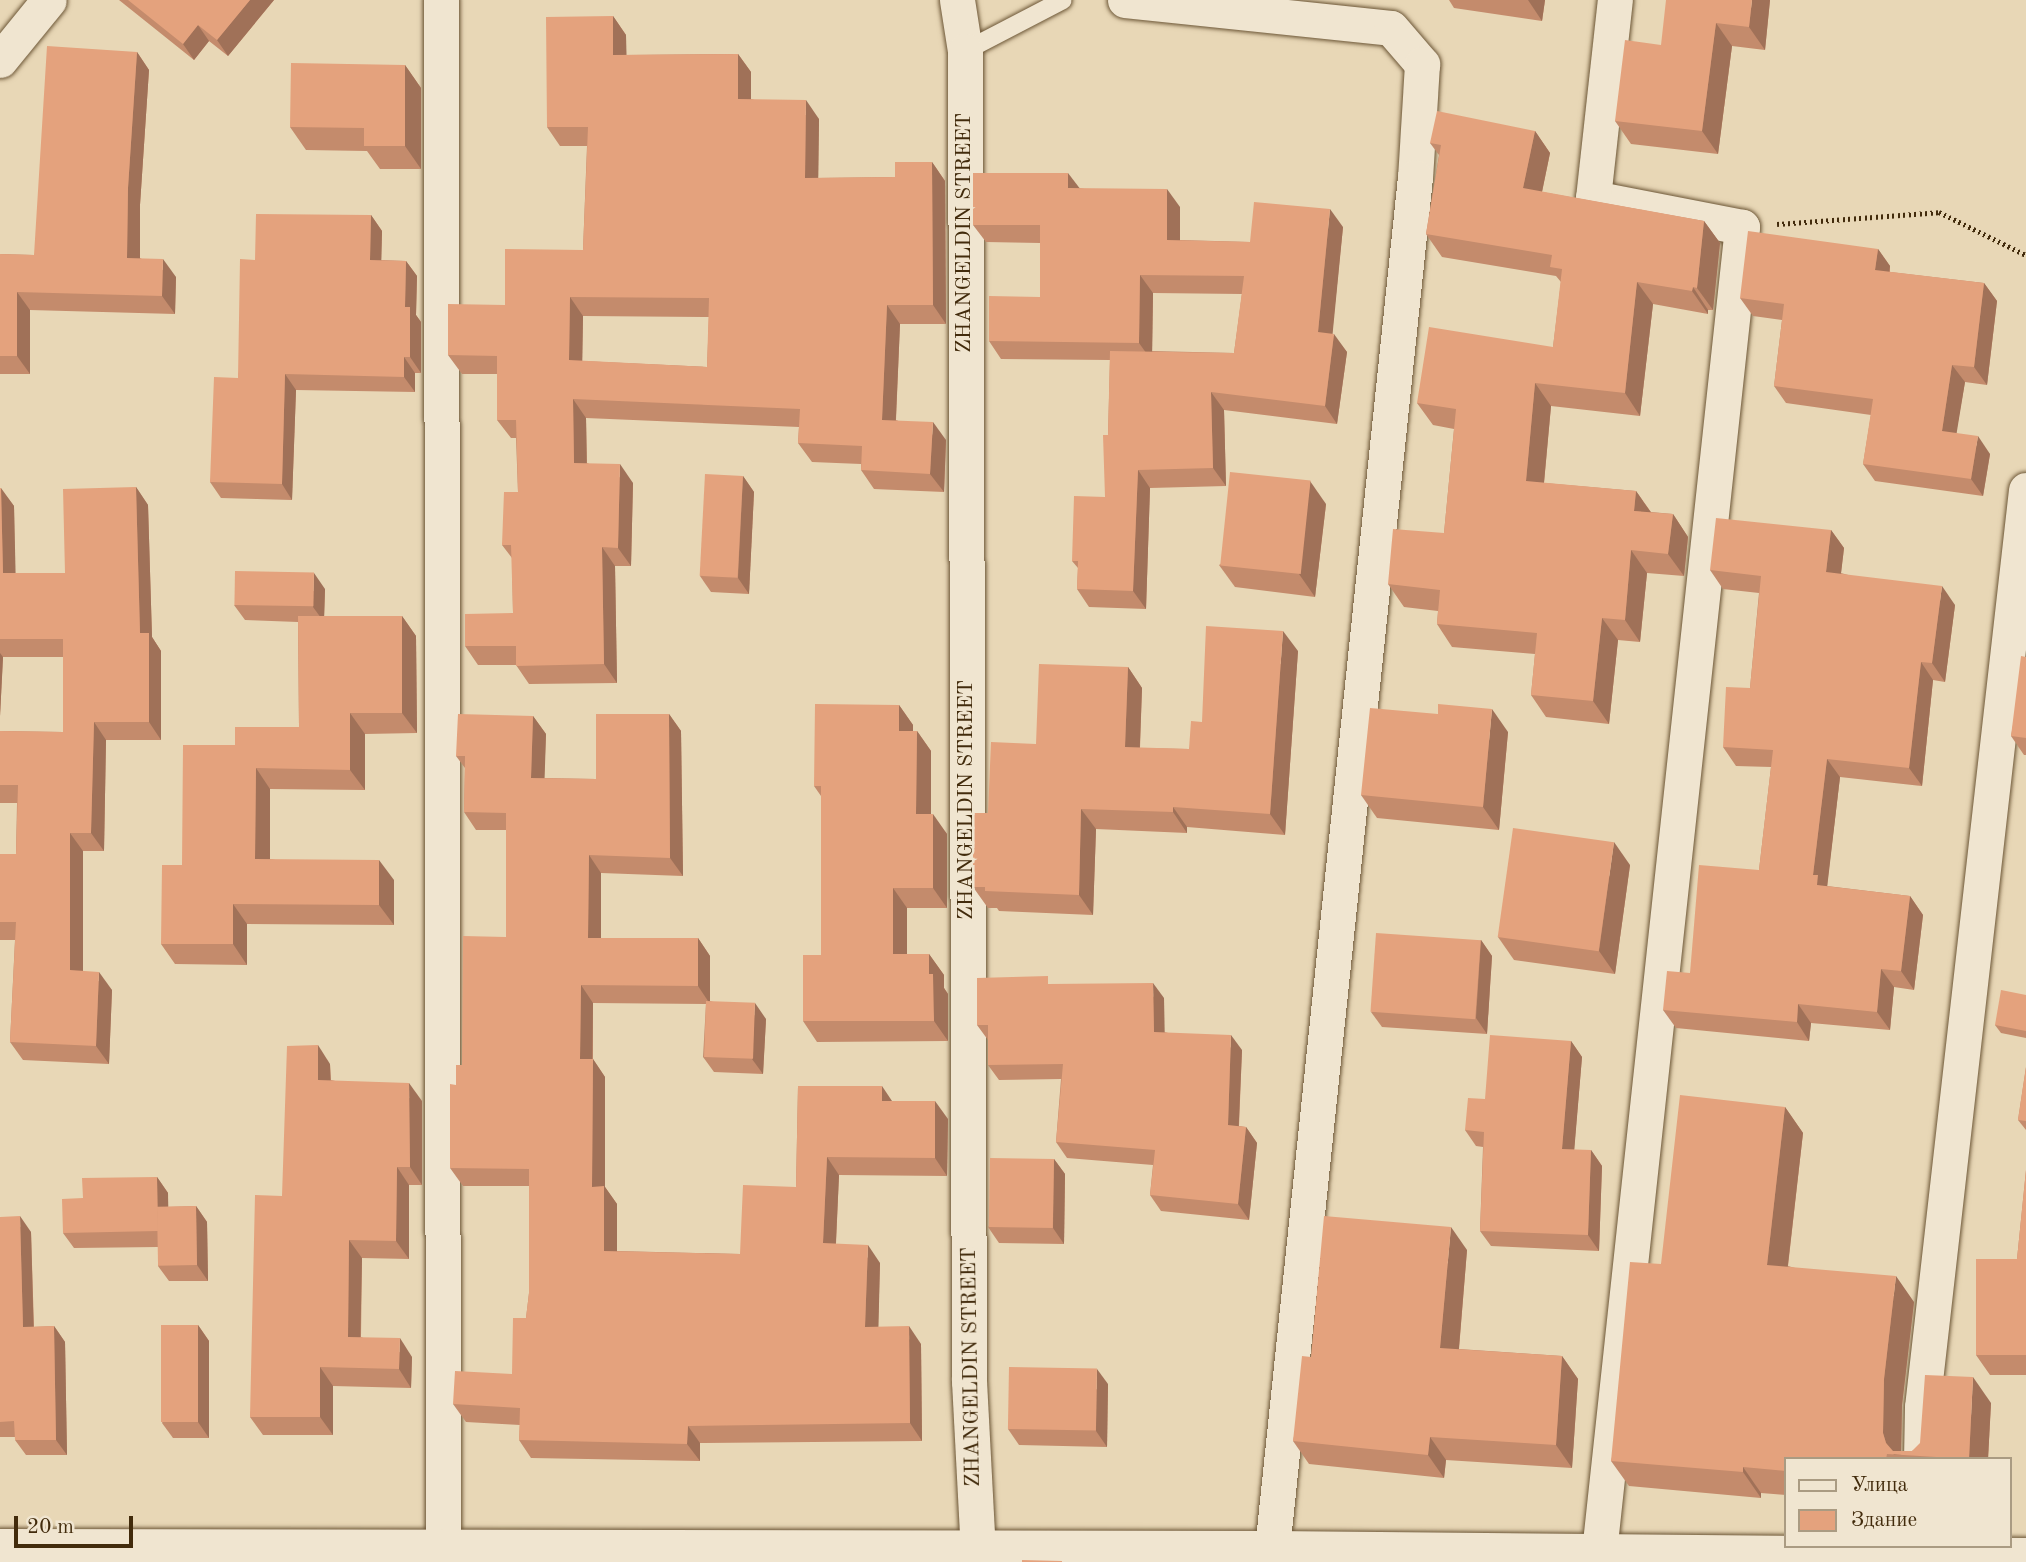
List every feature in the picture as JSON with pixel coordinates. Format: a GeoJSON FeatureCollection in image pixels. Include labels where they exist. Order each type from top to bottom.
{"type":"FeatureCollection","features":[{"type":"Feature","properties":{"kind":"street"},"geometry":{"type":"LineString","coordinates":[[0,60],[49,0]]}},
{"type":"Feature","properties":{"kind":"street"},"geometry":{"type":"LineString","coordinates":[[441,0],[443,1548]]}},
{"type":"Feature","properties":{"kind":"street","name":"ZHANGELDIN STREET"},"geometry":{"type":"LineString","coordinates":[[957,0],[965,51],[968,1367],[978,1550]]}},
{"type":"Feature","properties":{"kind":"street"},"geometry":{"type":"LineString","coordinates":[[1125,0],[1391,28],[1422,64],[1415,177],[1272,1550]]}},
{"type":"Feature","properties":{"kind":"street"},"geometry":{"type":"LineString","coordinates":[[1599,1552],[1741,227],[1593,198],[1615,0]]}},
{"type":"Feature","properties":{"kind":"street"},"geometry":{"type":"LineString","coordinates":[[1921,1457],[1922,1407],[2026,490]]}},
{"type":"Feature","properties":{"kind":"street"},"geometry":{"type":"LineString","coordinates":[[0,1548],[443,1548],[707,1555],[978,1550],[1272,1550],[1477,1557],[1599,1552],[1918,1551],[2026,1557]]}},
{"type":"Feature","properties":{"kind":"lane"},"geometry":{"type":"LineString","coordinates":[[965,51],[1063,0]]}},
{"type":"Feature","properties":{"kind":"path"},"geometry":{"type":"LineString","coordinates":[[1741,227],[1939,212],[2026,255]]}},
{"type":"Feature","properties":{"kind":"building"},"geometry":{"type":"Polygon","coordinates":[[[128,0],[250,0],[217,40],[198,25],[183,44],[128,0]]]}},
{"type":"Feature","properties":{"kind":"building"},"geometry":{"type":"Polygon","coordinates":[[[1666,0],[1752,0],[1749,27],[1716,23],[1702,131],[1615,121],[1625,40],[1661,45],[1666,0]]]}},
{"type":"Feature","properties":{"kind":"building"},"geometry":{"type":"Polygon","coordinates":[[[613,16],[613,55],[738,54],[738,99],[806,100],[805,178],[895,177],[895,162],[932,162],[933,305],[887,305],[882,420],[933,422],[930,474],[861,470],[862,446],[798,443],[800,409],[573,399],[574,463],[620,464],[618,548],[602,547],[604,664],[516,666],[516,646],[465,646],[465,614],[513,613],[511,545],[502,545],[504,492],[518,492],[516,420],[497,420],[497,356],[448,355],[448,304],[505,305],[505,249],[583,250],[588,127],[547,127],[546,17],[613,16]],[[570,297],[569,360],[707,367],[709,298],[570,297]]]}},
{"type":"Feature","properties":{"kind":"building"},"geometry":{"type":"Polygon","coordinates":[[[47,46],[137,52],[128,188],[127,258],[163,259],[162,296],[17,292],[17,356],[0,356],[0,254],[34,255],[47,46]]]}},
{"type":"Feature","properties":{"kind":"building"},"geometry":{"type":"Polygon","coordinates":[[[291,63],[405,65],[405,146],[364,146],[364,128],[290,127],[291,63]]]}},
{"type":"Feature","properties":{"kind":"building"},"geometry":{"type":"Polygon","coordinates":[[[1437,111],[1535,131],[1523,188],[1704,221],[1697,288],[1693,287],[1692,291],[1637,282],[1625,393],[1535,383],[1526,481],[1636,491],[1634,511],[1673,514],[1668,554],[1631,550],[1625,620],[1602,618],[1593,701],[1531,695],[1537,633],[1437,624],[1440,590],[1388,584],[1393,529],[1444,533],[1456,409],[1417,403],[1429,327],[1553,347],[1562,269],[1550,267],[1552,255],[1426,234],[1441,145],[1430,143],[1437,111]]]}},
{"type":"Feature","properties":{"kind":"building"},"geometry":{"type":"Polygon","coordinates":[[[973,173],[1068,173],[1068,188],[1167,189],[1167,240],[1250,242],[1254,202],[1330,209],[1318,332],[1334,334],[1325,406],[1211,392],[1213,468],[1138,470],[1133,591],[1077,589],[1078,561],[1072,561],[1074,496],[1105,497],[1103,435],[1108,435],[1110,351],[1234,353],[1244,276],[1140,275],[1139,343],[989,341],[989,296],[1040,297],[1040,225],[973,225],[973,173]]]}},
{"type":"Feature","properties":{"kind":"building"},"geometry":{"type":"Polygon","coordinates":[[[256,214],[371,215],[370,260],[406,261],[405,307],[410,307],[410,357],[404,357],[404,377],[285,374],[282,484],[210,482],[214,377],[238,378],[240,259],[255,260],[256,214]]]}},
{"type":"Feature","properties":{"kind":"building"},"geometry":{"type":"Polygon","coordinates":[[[1748,231],[1878,249],[1875,270],[1984,283],[1974,367],[1952,365],[1942,431],[1978,436],[1971,479],[1863,464],[1873,399],[1774,386],[1784,304],[1740,298],[1748,231]]]}},
{"type":"Feature","properties":{"kind":"building"},"geometry":{"type":"Polygon","coordinates":[[[1230,472],[1311,480],[1301,574],[1220,565],[1230,472]]]}},
{"type":"Feature","properties":{"kind":"building"},"geometry":{"type":"Polygon","coordinates":[[[705,474],[743,476],[738,578],[700,576],[705,474]]]}},
{"type":"Feature","properties":{"kind":"building"},"geometry":{"type":"Polygon","coordinates":[[[136,487],[140,633],[149,633],[149,722],[94,722],[91,833],[70,833],[70,970],[99,972],[96,1046],[10,1042],[16,922],[0,922],[0,854],[16,854],[18,785],[0,785],[0,731],[63,732],[63,639],[0,639],[0,488],[3,573],[65,573],[63,489],[136,487]]]}},
{"type":"Feature","properties":{"kind":"building"},"geometry":{"type":"Polygon","coordinates":[[[1716,518],[1831,530],[1826,572],[1942,586],[1932,663],[1921,662],[1909,768],[1827,759],[1813,875],[1818,875],[1817,885],[1910,896],[1901,971],[1881,969],[1877,1012],[1798,1004],[1797,1022],[1663,1010],[1667,971],[1690,973],[1699,865],[1759,870],[1773,750],[1723,747],[1726,687],[1750,688],[1761,576],[1710,570],[1716,518]]]}},
{"type":"Feature","properties":{"kind":"building"},"geometry":{"type":"Polygon","coordinates":[[[235,571],[314,572],[313,606],[234,605],[235,571]]]}},
{"type":"Feature","properties":{"kind":"building"},"geometry":{"type":"Polygon","coordinates":[[[298,616],[402,616],[402,713],[350,713],[350,770],[256,768],[255,859],[379,860],[379,905],[233,904],[233,944],[161,944],[162,865],[182,865],[183,745],[235,745],[235,727],[299,727],[298,616]]]}},
{"type":"Feature","properties":{"kind":"building"},"geometry":{"type":"Polygon","coordinates":[[[1206,626],[1283,631],[1270,814],[1173,807],[1173,812],[1081,809],[1079,895],[985,891],[985,887],[973,887],[973,813],[988,813],[991,742],[1036,744],[1039,664],[1128,667],[1125,747],[1189,749],[1191,721],[1202,722],[1206,626]]]}},
{"type":"Feature","properties":{"kind":"building"},"geometry":{"type":"Polygon","coordinates":[[[2021,656],[2026,657],[2026,738],[2011,736],[2021,656]]]}},
{"type":"Feature","properties":{"kind":"building"},"geometry":{"type":"Polygon","coordinates":[[[815,704],[899,705],[899,731],[917,731],[916,814],[933,814],[933,888],[893,888],[893,954],[929,954],[929,974],[933,974],[934,1021],[803,1021],[803,955],[821,955],[821,786],[814,786],[815,704]]]}},
{"type":"Feature","properties":{"kind":"building"},"geometry":{"type":"Polygon","coordinates":[[[1438,704],[1492,709],[1483,807],[1361,795],[1370,708],[1438,714],[1438,704]]]}},
{"type":"Feature","properties":{"kind":"building"},"geometry":{"type":"Polygon","coordinates":[[[458,714],[533,716],[531,778],[596,779],[596,714],[669,714],[670,858],[589,855],[588,938],[698,938],[698,986],[581,985],[580,1059],[593,1059],[592,1187],[604,1186],[604,1251],[740,1254],[743,1185],[796,1187],[798,1086],[882,1086],[882,1101],[935,1101],[935,1158],[827,1157],[823,1243],[868,1245],[865,1327],[909,1326],[910,1423],[688,1426],[687,1444],[519,1440],[520,1408],[453,1404],[455,1371],[512,1374],[513,1318],[526,1318],[529,1293],[529,1169],[450,1168],[450,1084],[456,1085],[456,1065],[462,1065],[463,936],[506,937],[506,813],[464,812],[465,756],[456,756],[458,714]]]}},
{"type":"Feature","properties":{"kind":"building"},"geometry":{"type":"Polygon","coordinates":[[[1513,828],[1614,842],[1599,951],[1498,937],[1513,828]]]}},
{"type":"Feature","properties":{"kind":"building"},"geometry":{"type":"Polygon","coordinates":[[[1376,933],[1481,940],[1475,1019],[1370,1012],[1376,933]]]}},
{"type":"Feature","properties":{"kind":"building"},"geometry":{"type":"Polygon","coordinates":[[[1048,976],[1048,984],[1153,983],[1154,1032],[1231,1035],[1228,1125],[1246,1127],[1238,1204],[1150,1195],[1155,1150],[1056,1142],[1063,1064],[988,1065],[988,1025],[977,1025],[977,978],[1048,976]]]}},
{"type":"Feature","properties":{"kind":"building"},"geometry":{"type":"Polygon","coordinates":[[[2001,990],[2026,995],[2026,1031],[1995,1025],[2001,990]]]}},
{"type":"Feature","properties":{"kind":"building"},"geometry":{"type":"Polygon","coordinates":[[[706,1001],[755,1003],[753,1059],[704,1057],[706,1001]]]}},
{"type":"Feature","properties":{"kind":"building"},"geometry":{"type":"Polygon","coordinates":[[[1490,1035],[1571,1041],[1562,1149],[1591,1150],[1588,1235],[1480,1231],[1484,1132],[1465,1130],[1468,1098],[1485,1099],[1490,1035]]]}},
{"type":"Feature","properties":{"kind":"building"},"geometry":{"type":"Polygon","coordinates":[[[318,1045],[318,1080],[409,1083],[410,1167],[397,1167],[396,1241],[349,1240],[348,1337],[400,1338],[399,1369],[320,1367],[320,1417],[250,1417],[255,1195],[282,1196],[287,1046],[318,1045]]]}},
{"type":"Feature","properties":{"kind":"building"},"geometry":{"type":"Polygon","coordinates":[[[2026,1067],[2026,1121],[2018,1120],[2026,1067]]]}},
{"type":"Feature","properties":{"kind":"building"},"geometry":{"type":"Polygon","coordinates":[[[1680,1095],[1785,1107],[1767,1265],[1896,1276],[1884,1379],[1883,1433],[1886,1443],[1893,1451],[1912,1451],[1920,1443],[1925,1375],[1973,1377],[1969,1457],[1887,1454],[1886,1457],[1784,1457],[1784,1471],[1743,1467],[1743,1472],[1611,1461],[1630,1262],[1661,1264],[1680,1095]]]}},
{"type":"Feature","properties":{"kind":"building"},"geometry":{"type":"Polygon","coordinates":[[[990,1158],[1054,1159],[1053,1228],[989,1227],[990,1158]]]}},
{"type":"Feature","properties":{"kind":"building"},"geometry":{"type":"Polygon","coordinates":[[[2026,1170],[2026,1355],[1976,1355],[1976,1259],[2017,1259],[2026,1170]]]}},
{"type":"Feature","properties":{"kind":"building"},"geometry":{"type":"Polygon","coordinates":[[[157,1177],[158,1231],[63,1233],[62,1199],[83,1198],[82,1178],[157,1177]]]}},
{"type":"Feature","properties":{"kind":"building"},"geometry":{"type":"Polygon","coordinates":[[[196,1206],[197,1265],[158,1266],[157,1207],[196,1206]]]}},
{"type":"Feature","properties":{"kind":"building"},"geometry":{"type":"Polygon","coordinates":[[[20,1216],[23,1327],[54,1326],[56,1440],[15,1440],[14,1421],[0,1422],[0,1217],[20,1216]]]}},
{"type":"Feature","properties":{"kind":"building"},"geometry":{"type":"Polygon","coordinates":[[[1324,1216],[1451,1227],[1440,1348],[1562,1356],[1556,1445],[1430,1437],[1428,1455],[1293,1441],[1302,1356],[1311,1357],[1324,1216]]]}},
{"type":"Feature","properties":{"kind":"building"},"geometry":{"type":"Polygon","coordinates":[[[161,1325],[198,1325],[198,1422],[161,1422],[161,1325]]]}},
{"type":"Feature","properties":{"kind":"building"},"geometry":{"type":"Polygon","coordinates":[[[1009,1367],[1097,1369],[1096,1431],[1008,1429],[1009,1367]]]}},
{"type":"Feature","properties":{"kind":"building"},"geometry":{"type":"Polygon","coordinates":[[[1062,1561],[1062,1562],[1022,1562],[1062,1561]]]}}]}
